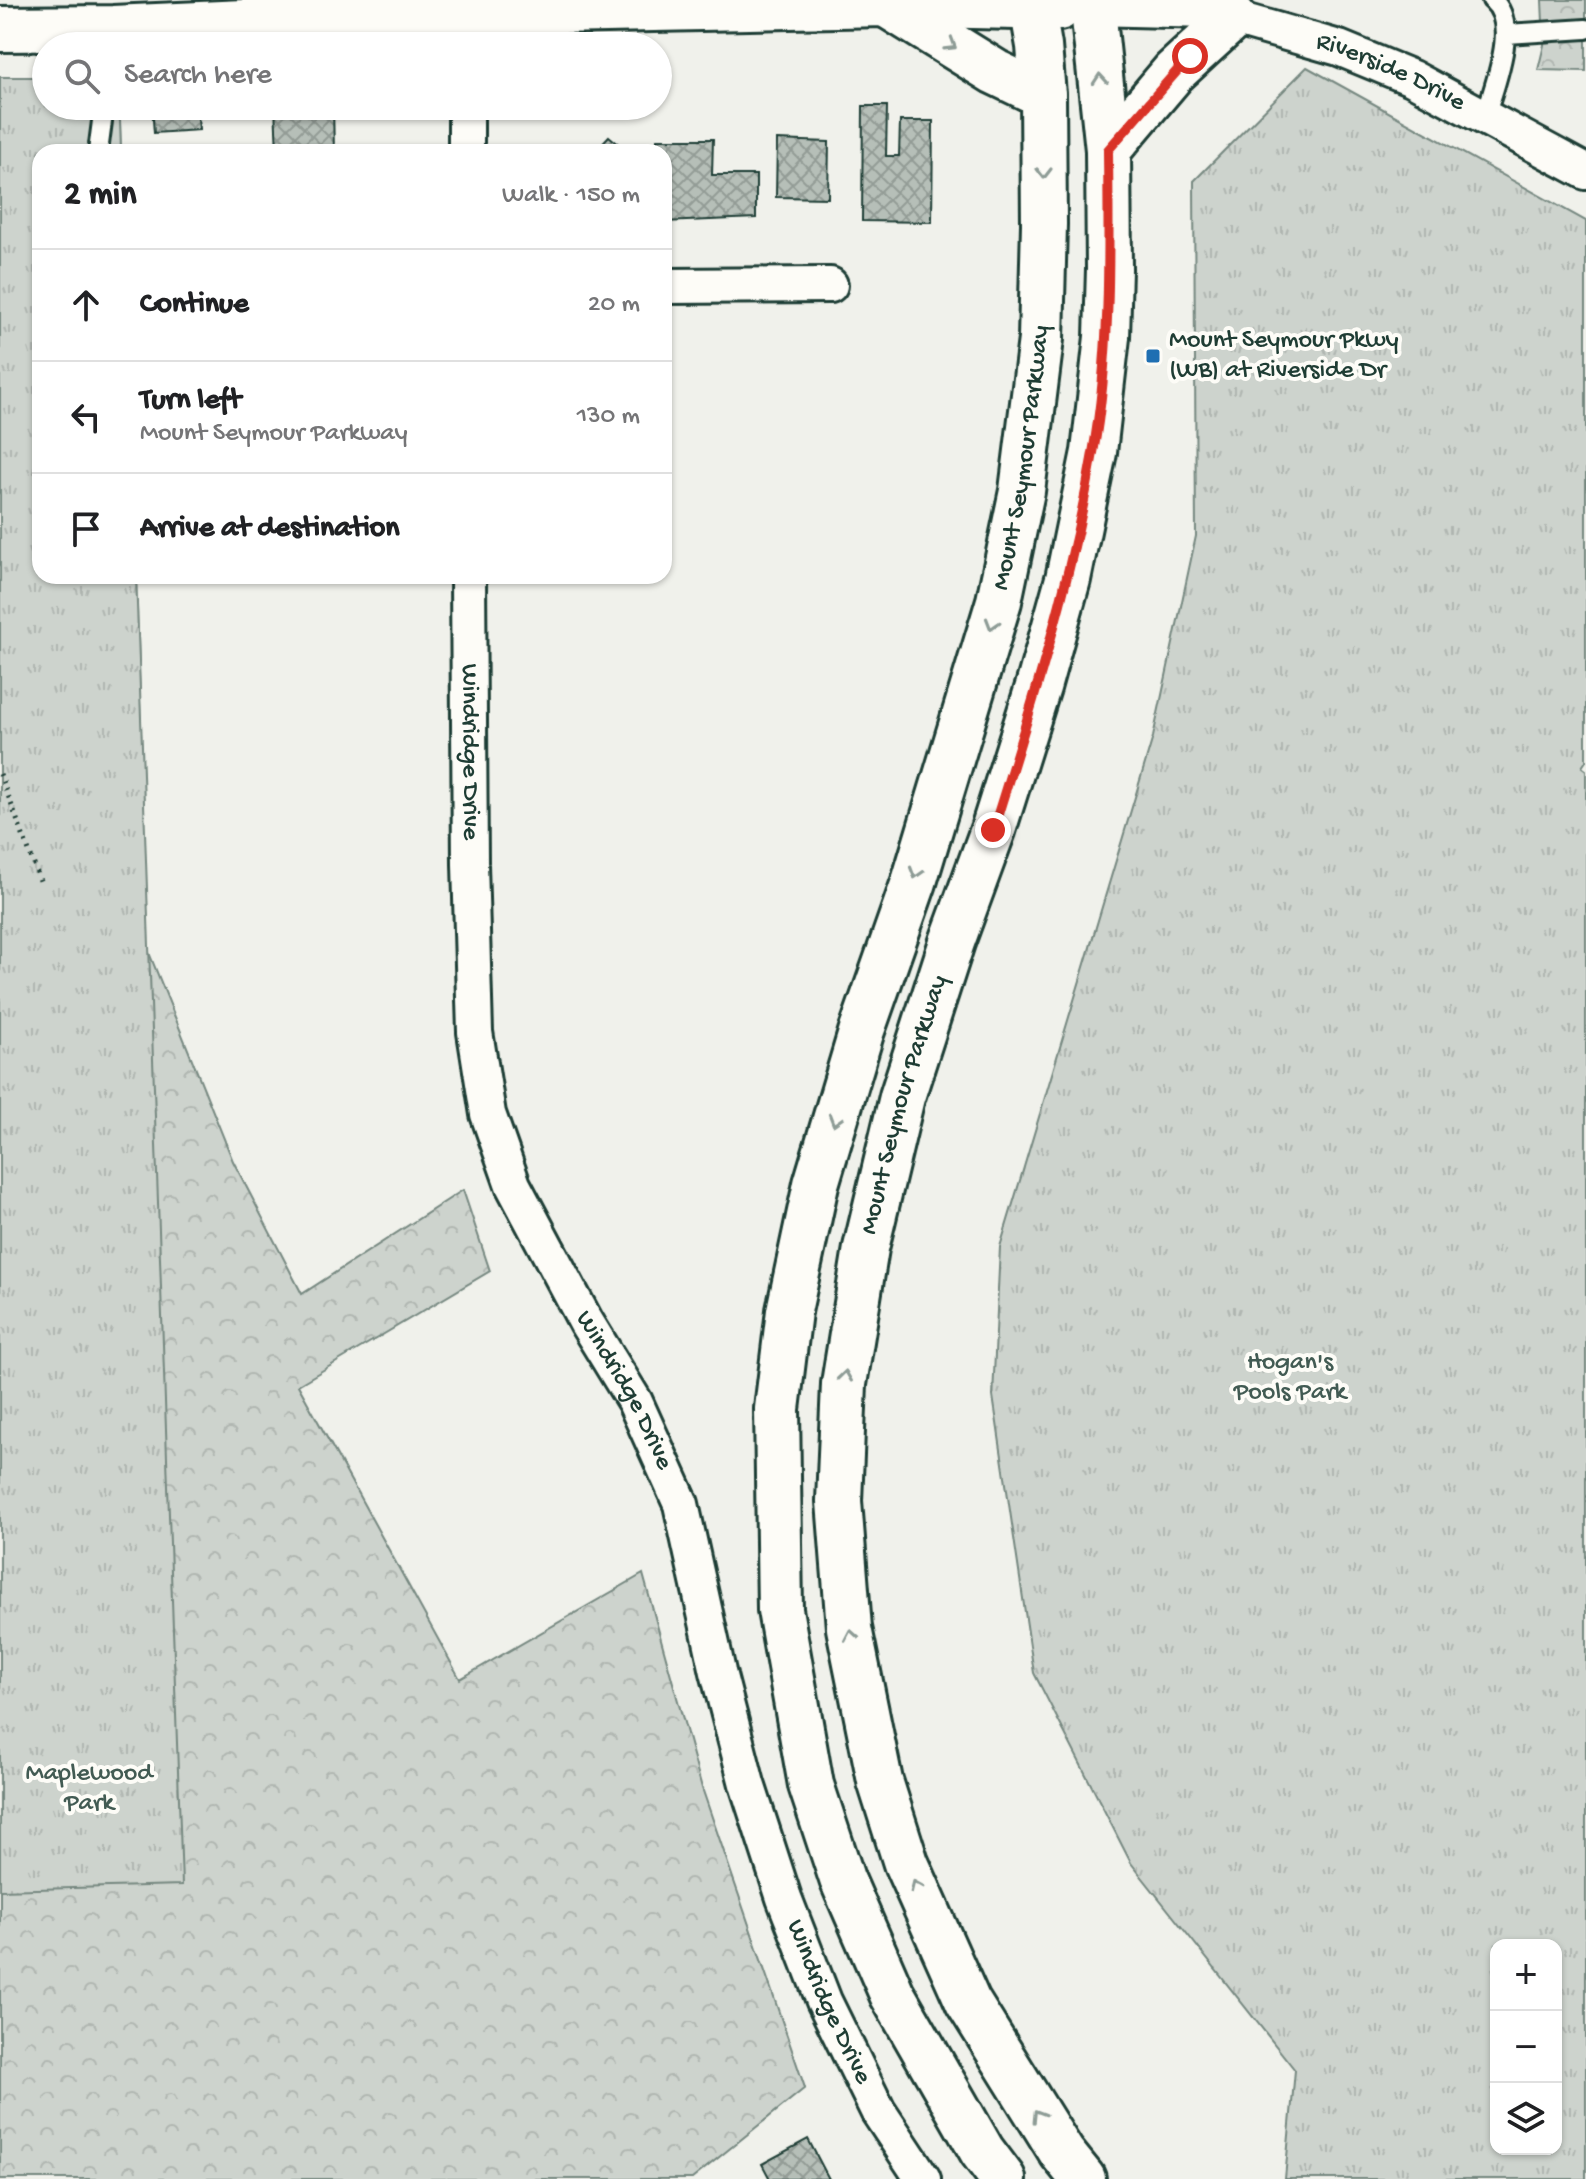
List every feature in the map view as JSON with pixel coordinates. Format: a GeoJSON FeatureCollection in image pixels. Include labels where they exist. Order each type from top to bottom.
{"type":"FeatureCollection","features":[{"type":"Feature","properties":{"kind":"main road","name":"Riverside Drive"},"geometry":{"type":"LineString","coordinates":[[179,32],[419,14],[464,20],[887,2],[1092,4]]}},
{"type":"Feature","properties":{"kind":"main road"},"geometry":{"type":"LineString","coordinates":[[887,2],[995,72],[1043,95]]}},
{"type":"Feature","properties":{"kind":"main road","name":"Mount Seymour Parkway"},"geometry":{"type":"LineString","coordinates":[[1003,2179],[982,2151],[892,1994],[842,1879],[811,1785],[780,1610],[777,1409],[789,1311],[816,1184],[861,1033],[914,882],[995,616],[1019,505],[1041,339],[1044,224],[1043,95],[1039,46],[1031,4]]}},
{"type":"Feature","properties":{"kind":"main road","name":"Mount Seymour Parkway"},"geometry":{"type":"LineString","coordinates":[[1083,2179],[1062,2153],[968,2002],[906,1863],[880,1781],[849,1628],[839,1501],[844,1384],[866,1248],[898,1112],[1038,687],[1068,579],[1094,452],[1107,337],[1109,269],[1108,150],[1092,4]]}},
{"type":"Feature","properties":{"kind":"main road"},"geometry":{"type":"LineString","coordinates":[[1108,150],[1174,72],[1214,9]]}},
{"type":"Feature","properties":{"kind":"main road","name":"Riverside Drive"},"geometry":{"type":"LineString","coordinates":[[0,29],[42,32]]}},
{"type":"Feature","properties":{"kind":"street","name":"Riverside Drive"},"geometry":{"type":"LineString","coordinates":[[1092,4],[1214,9],[1339,48],[1412,78],[1489,103],[1586,172]]}},
{"type":"Feature","properties":{"kind":"street"},"geometry":{"type":"LineString","coordinates":[[466,120],[466,144]]}},
{"type":"Feature","properties":{"kind":"street"},"geometry":{"type":"LineString","coordinates":[[672,286],[830,285]]}},
{"type":"Feature","properties":{"kind":"street","name":"Windridge Drive"},"geometry":{"type":"LineString","coordinates":[[468,584],[475,1032],[488,1114],[513,1185],[586,1322],[635,1402],[681,1504],[736,1742],[784,1898],[824,2001],[878,2111],[923,2179]]}},
{"type":"Feature","properties":{"kind":"lane"},"geometry":{"type":"LineString","coordinates":[[1489,103],[1506,34],[1504,17],[1492,0]]}},
{"type":"Feature","properties":{"kind":"lane"},"geometry":{"type":"LineString","coordinates":[[1506,34],[1586,29]]}},
{"type":"Feature","properties":{"kind":"lane"},"geometry":{"type":"LineString","coordinates":[[99,144],[102,120]]}},
{"type":"Feature","properties":{"kind":"path"},"geometry":{"type":"LineString","coordinates":[[0,774],[42,886]]}},
{"type":"Feature","properties":{"kind":"green space"},"geometry":{"type":"Polygon","coordinates":[[[1542,0],[1586,0],[1586,71],[1538,70],[1544,45],[1542,0]]]}},
{"type":"Feature","properties":{"kind":"green space","name":"Hogan's Pools Park"},"geometry":{"type":"Polygon","coordinates":[[[1307,67],[1586,221],[1586,761],[1582,767],[1586,770],[1586,2179],[1285,2179],[1295,2070],[1131,1863],[1034,1673],[993,1396],[1000,1247],[1153,737],[1196,536],[1194,181],[1307,67]]]}},
{"type":"Feature","properties":{"kind":"green space"},"geometry":{"type":"Polygon","coordinates":[[[0,77],[32,77],[32,120],[120,121],[121,144],[32,144],[32,584],[136,584],[148,950],[233,1161],[302,1294],[463,1190],[490,1271],[298,1385],[460,1679],[643,1574],[702,1788],[805,2088],[692,2179],[0,2179],[0,77]]]}},
{"type":"Feature","properties":{"kind":"green space","name":"Maplewood Park"},"geometry":{"type":"Polygon","coordinates":[[[0,77],[32,77],[32,120],[120,121],[121,144],[32,144],[32,584],[136,584],[182,1885],[0,1890],[0,77]]]}},
{"type":"Feature","properties":{"kind":"building"},"geometry":{"type":"Polygon","coordinates":[[[863,106],[887,106],[886,156],[899,156],[900,121],[933,121],[932,222],[862,221],[863,106]]]}},
{"type":"Feature","properties":{"kind":"building"},"geometry":{"type":"Polygon","coordinates":[[[153,120],[198,120],[199,130],[154,133],[153,120]]]}},
{"type":"Feature","properties":{"kind":"building"},"geometry":{"type":"Polygon","coordinates":[[[276,120],[333,120],[334,144],[277,144],[276,120]]]}},
{"type":"Feature","properties":{"kind":"building"},"geometry":{"type":"Polygon","coordinates":[[[609,136],[618,144],[602,144],[609,136]]]}},
{"type":"Feature","properties":{"kind":"building"},"geometry":{"type":"Polygon","coordinates":[[[657,139],[713,139],[712,175],[756,175],[756,218],[672,222],[672,144],[657,144],[657,139]]]}},
{"type":"Feature","properties":{"kind":"building"},"geometry":{"type":"Polygon","coordinates":[[[777,140],[829,142],[828,198],[776,197],[777,140]]]}},
{"type":"Feature","properties":{"kind":"building"},"geometry":{"type":"Polygon","coordinates":[[[808,2139],[829,2179],[770,2179],[762,2164],[808,2139]]]}},
{"type":"Feature","properties":{"kind":"place","name":"Mount Seymour Pkwy (WB) at Riverside Dr"},"geometry":{"type":"Point","coordinates":[1153,356]}},
{"type":"Feature","properties":{"kind":"route"},"geometry":{"type":"LineString","coordinates":[[993,830],[1068,579],[1094,452],[1107,337],[1108,150],[1190,56]]}}]}
